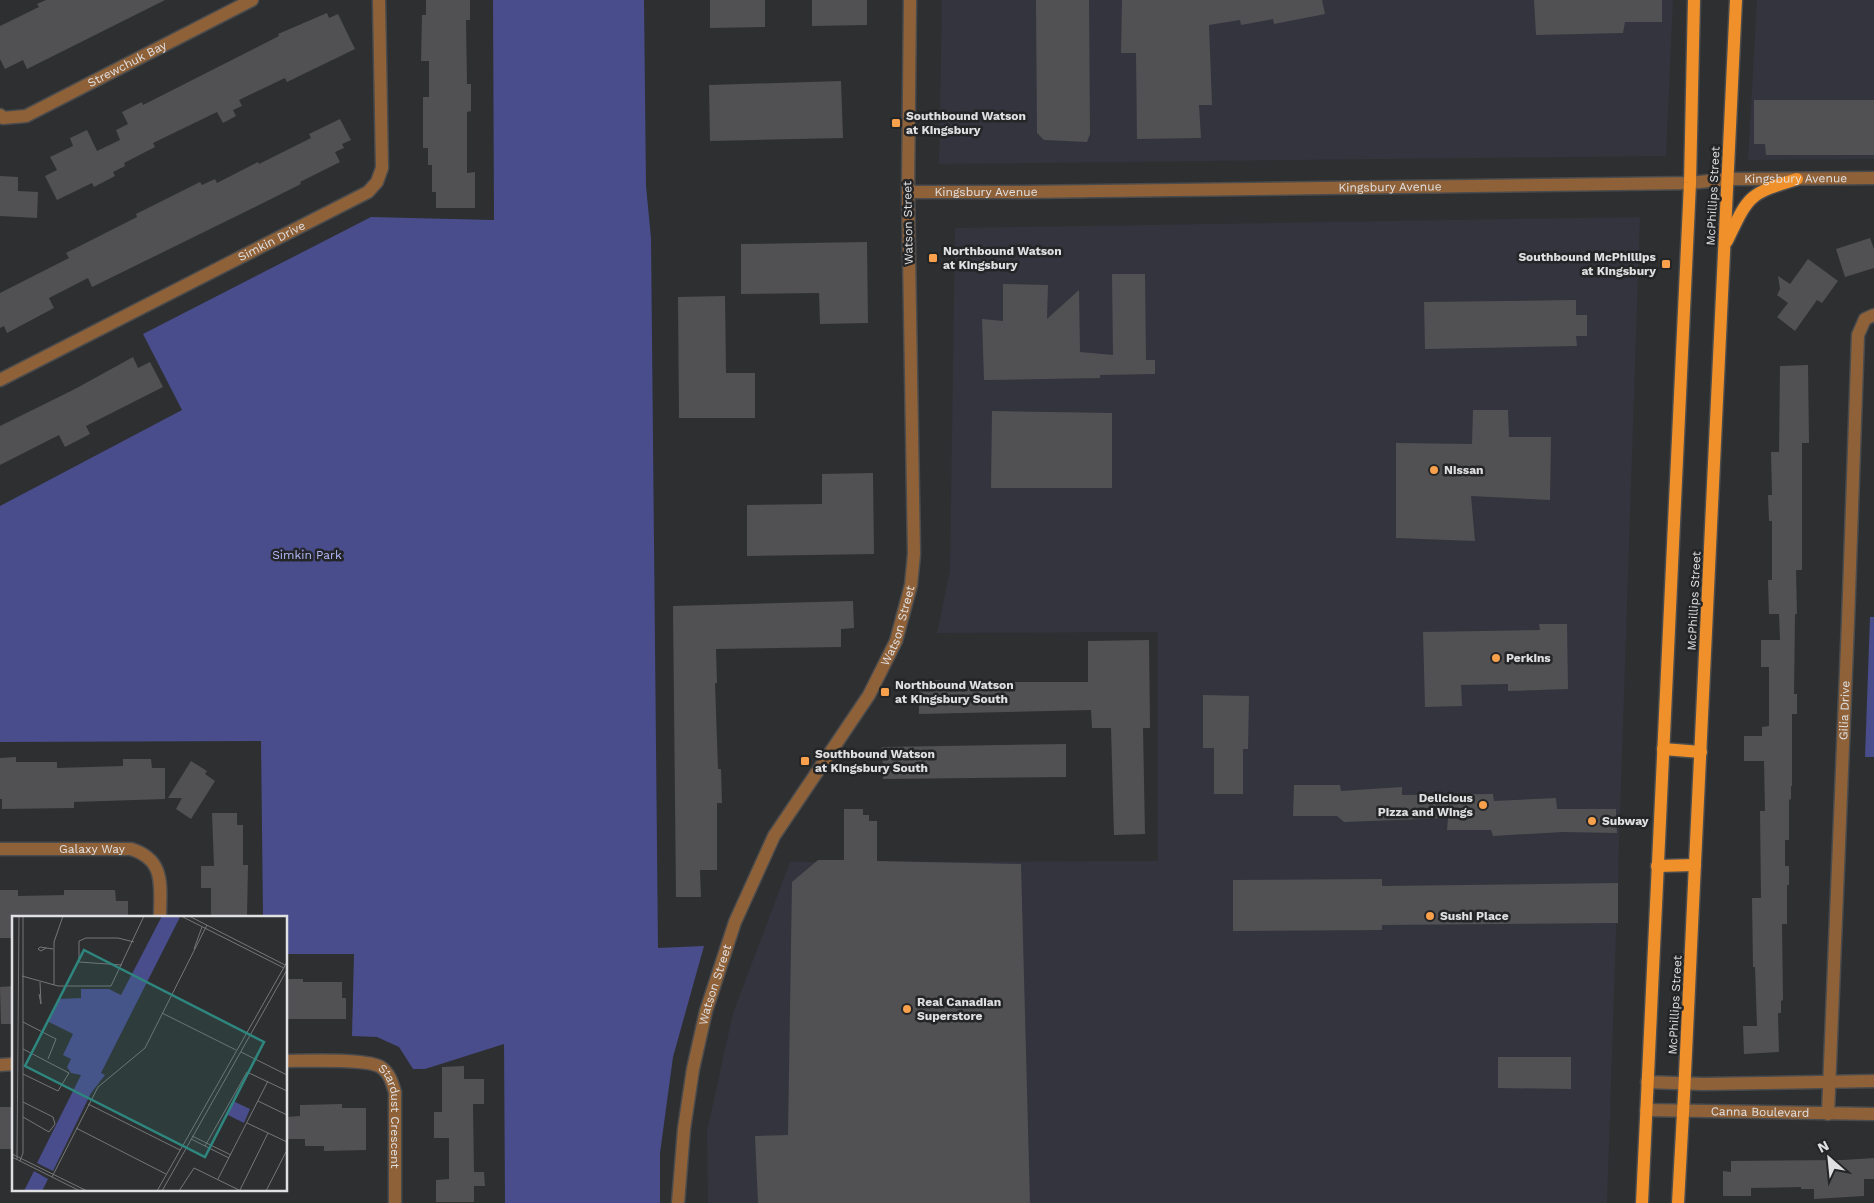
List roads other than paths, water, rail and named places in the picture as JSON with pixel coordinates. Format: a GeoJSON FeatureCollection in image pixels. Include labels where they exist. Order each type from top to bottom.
{"type":"FeatureCollection","features":[{"type":"Feature","properties":{"kind":"main road","name":"McPhillips Street"},"geometry":{"type":"LineString","coordinates":[[1642,1203],[1690,183],[1694,0]]}},
{"type":"Feature","properties":{"kind":"main road","name":"McPhillips Street"},"geometry":{"type":"LineString","coordinates":[[1678,1203],[1736,0]]}},
{"type":"Feature","properties":{"kind":"main road"},"geometry":{"type":"LineString","coordinates":[[1724,245],[1744,206],[1754,194],[1798,179]]}},
{"type":"Feature","properties":{"kind":"main road"},"geometry":{"type":"LineString","coordinates":[[1663,749],[1701,752]]}},
{"type":"Feature","properties":{"kind":"main road"},"geometry":{"type":"LineString","coordinates":[[1657,866],[1695,866]]}},
{"type":"Feature","properties":{"kind":"street","name":"Strewchuk Bay"},"geometry":{"type":"LineString","coordinates":[[0,115],[3,118],[26,116],[252,0]]}},
{"type":"Feature","properties":{"kind":"street","name":"Simkin Drive"},"geometry":{"type":"LineString","coordinates":[[0,380],[374,188],[382,168],[379,0]]}},
{"type":"Feature","properties":{"kind":"street","name":"Watson Street"},"geometry":{"type":"LineString","coordinates":[[678,1203],[684,1129],[693,1069],[706,1011],[735,922],[774,836],[869,695],[896,641],[911,584],[914,554],[908,192],[910,0]]}},
{"type":"Feature","properties":{"kind":"street","name":"Kingsbury Avenue"},"geometry":{"type":"LineString","coordinates":[[908,192],[985,193],[1690,183],[1728,179],[1874,178]]}},
{"type":"Feature","properties":{"kind":"street","name":"Gilia Drive"},"geometry":{"type":"LineString","coordinates":[[1828,1114],[1858,335],[1865,319],[1874,315]]}},
{"type":"Feature","properties":{"kind":"street","name":"Galaxy Way"},"geometry":{"type":"LineString","coordinates":[[0,850],[131,848],[145,853],[156,867],[160,878],[160,916]]}},
{"type":"Feature","properties":{"kind":"street","name":"Stardust Crescent"},"geometry":{"type":"LineString","coordinates":[[288,1061],[365,1062],[381,1066],[390,1078],[395,1092],[395,1203]]}},
{"type":"Feature","properties":{"kind":"street"},"geometry":{"type":"LineString","coordinates":[[1647,1082],[1874,1081]]}},
{"type":"Feature","properties":{"kind":"street","name":"Canna Boulevard"},"geometry":{"type":"LineString","coordinates":[[1646,1110],[1874,1114]]}},
{"type":"Feature","properties":{"kind":"place","name":"Southbound Watson at Kingsbury"},"geometry":{"type":"Point","coordinates":[896,123]}},
{"type":"Feature","properties":{"kind":"place","name":"Northbound Watson at Kingsbury"},"geometry":{"type":"Point","coordinates":[933,258]}},
{"type":"Feature","properties":{"kind":"place","name":"Southbound McPhillips at Kingsbury"},"geometry":{"type":"Point","coordinates":[1666,264]}},
{"type":"Feature","properties":{"kind":"place","name":"Nissan"},"geometry":{"type":"Point","coordinates":[1434,470]}},
{"type":"Feature","properties":{"kind":"place","name":"Perkins"},"geometry":{"type":"Point","coordinates":[1496,658]}},
{"type":"Feature","properties":{"kind":"place","name":"Northbound Watson at Kingsbury South"},"geometry":{"type":"Point","coordinates":[885,692]}},
{"type":"Feature","properties":{"kind":"place","name":"Southbound Watson at Kingsbury South"},"geometry":{"type":"Point","coordinates":[805,761]}},
{"type":"Feature","properties":{"kind":"place","name":"Delicious Pizza and Wings"},"geometry":{"type":"Point","coordinates":[1483,805]}},
{"type":"Feature","properties":{"kind":"place","name":"Subway"},"geometry":{"type":"Point","coordinates":[1592,821]}},
{"type":"Feature","properties":{"kind":"place","name":"Sushi Place"},"geometry":{"type":"Point","coordinates":[1430,916]}},
{"type":"Feature","properties":{"kind":"place","name":"Real Canadian Superstore"},"geometry":{"type":"Point","coordinates":[907,1009]}},
{"type":"Feature","properties":{"kind":"park label","name":"Simkin Park"},"geometry":{"type":"Point","coordinates":[307,555]}}]}
